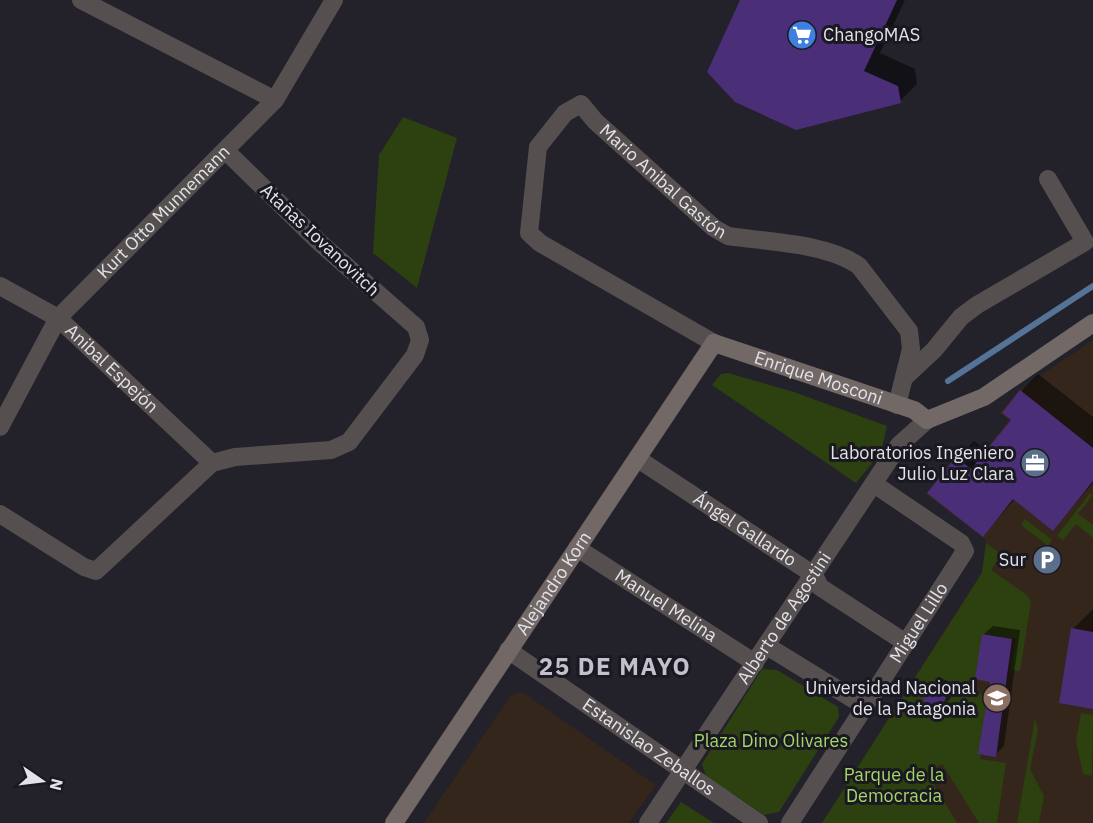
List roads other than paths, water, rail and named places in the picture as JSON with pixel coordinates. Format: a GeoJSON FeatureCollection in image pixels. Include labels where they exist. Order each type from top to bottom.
{"type":"FeatureCollection","features":[{"type":"Feature","properties":{"kind":"street"},"geometry":{"type":"LineString","coordinates":[[81,0],[275,100]]}},
{"type":"Feature","properties":{"kind":"street","name":"Kurt Otto Munnemann"},"geometry":{"type":"LineString","coordinates":[[0,427],[58,318],[275,100],[334,0]]}},
{"type":"Feature","properties":{"kind":"street","name":"Mario Anibal Gastón"},"geometry":{"type":"LineString","coordinates":[[540,243],[529,233],[538,147],[565,113],[581,104],[595,121],[714,228],[728,236],[829,251],[849,258],[859,266],[909,331],[911,349],[897,405]]}},
{"type":"Feature","properties":{"kind":"street","name":"Atañas Iovanovitch"},"geometry":{"type":"LineString","coordinates":[[212,463],[235,457],[331,450],[349,442],[415,355],[420,340],[416,327],[318,241],[226,151]]}},
{"type":"Feature","properties":{"kind":"street"},"geometry":{"type":"LineString","coordinates":[[904,378],[934,350],[961,317],[977,305],[1085,242],[1048,179]]}},
{"type":"Feature","properties":{"kind":"street","name":"Enrique Mosconi"},"geometry":{"type":"LineString","coordinates":[[540,243],[714,343],[914,410],[927,420]]}},
{"type":"Feature","properties":{"kind":"street","name":"Anibal Espejón"},"geometry":{"type":"LineString","coordinates":[[0,286],[58,318],[212,463]]}},
{"type":"Feature","properties":{"kind":"street"},"geometry":{"type":"LineString","coordinates":[[927,420],[984,397],[1093,323]]}},
{"type":"Feature","properties":{"kind":"street","name":"Alejandro Korn"},"geometry":{"type":"LineString","coordinates":[[394,823],[714,343]]}},
{"type":"Feature","properties":{"kind":"street","name":"Alberto de Agostini"},"geometry":{"type":"LineString","coordinates":[[648,823],[899,445],[927,420]]}},
{"type":"Feature","properties":{"kind":"street","name":"Ángel Gallardo"},"geometry":{"type":"LineString","coordinates":[[638,459],[814,575],[820,587],[906,644]]}},
{"type":"Feature","properties":{"kind":"street"},"geometry":{"type":"LineString","coordinates":[[0,514],[84,567],[96,570],[212,463]]}},
{"type":"Feature","properties":{"kind":"street","name":"Miguel Lillo"},"geometry":{"type":"LineString","coordinates":[[790,823],[964,554],[961,543],[874,484]]}},
{"type":"Feature","properties":{"kind":"street","name":"Manuel Melina"},"geometry":{"type":"LineString","coordinates":[[577,548],[755,663]]}},
{"type":"Feature","properties":{"kind":"street"},"geometry":{"type":"LineString","coordinates":[[767,646],[866,707]]}},
{"type":"Feature","properties":{"kind":"street","name":"Estanislao Zeballos"},"geometry":{"type":"LineString","coordinates":[[508,650],[759,823]]}},
{"type":"Feature","properties":{"kind":"waterway"},"geometry":{"type":"LineString","coordinates":[[948,381],[1093,286]]}},
{"type":"Feature","properties":{"kind":"place","name":"ChangoMAS"},"geometry":{"type":"Point","coordinates":[802,35]}},
{"type":"Feature","properties":{"kind":"place","name":"Laboratorios Ingeniero Julio Luz Clara"},"geometry":{"type":"Point","coordinates":[1035,463]}},
{"type":"Feature","properties":{"kind":"place","name":"Sur"},"geometry":{"type":"Point","coordinates":[1047,560]}},
{"type":"Feature","properties":{"kind":"place","name":"Universidad Nacional de la Patagonia"},"geometry":{"type":"Point","coordinates":[997,698]}},
{"type":"Feature","properties":{"kind":"district","name":"25 DE MAYO"},"geometry":{"type":"Point","coordinates":[615,667]}},
{"type":"Feature","properties":{"kind":"park label","name":"Plaza Dino Olivares"},"geometry":{"type":"Point","coordinates":[771,741]}},
{"type":"Feature","properties":{"kind":"park label","name":"Parque de la Democracia"},"geometry":{"type":"Point","coordinates":[894,785]}}]}
